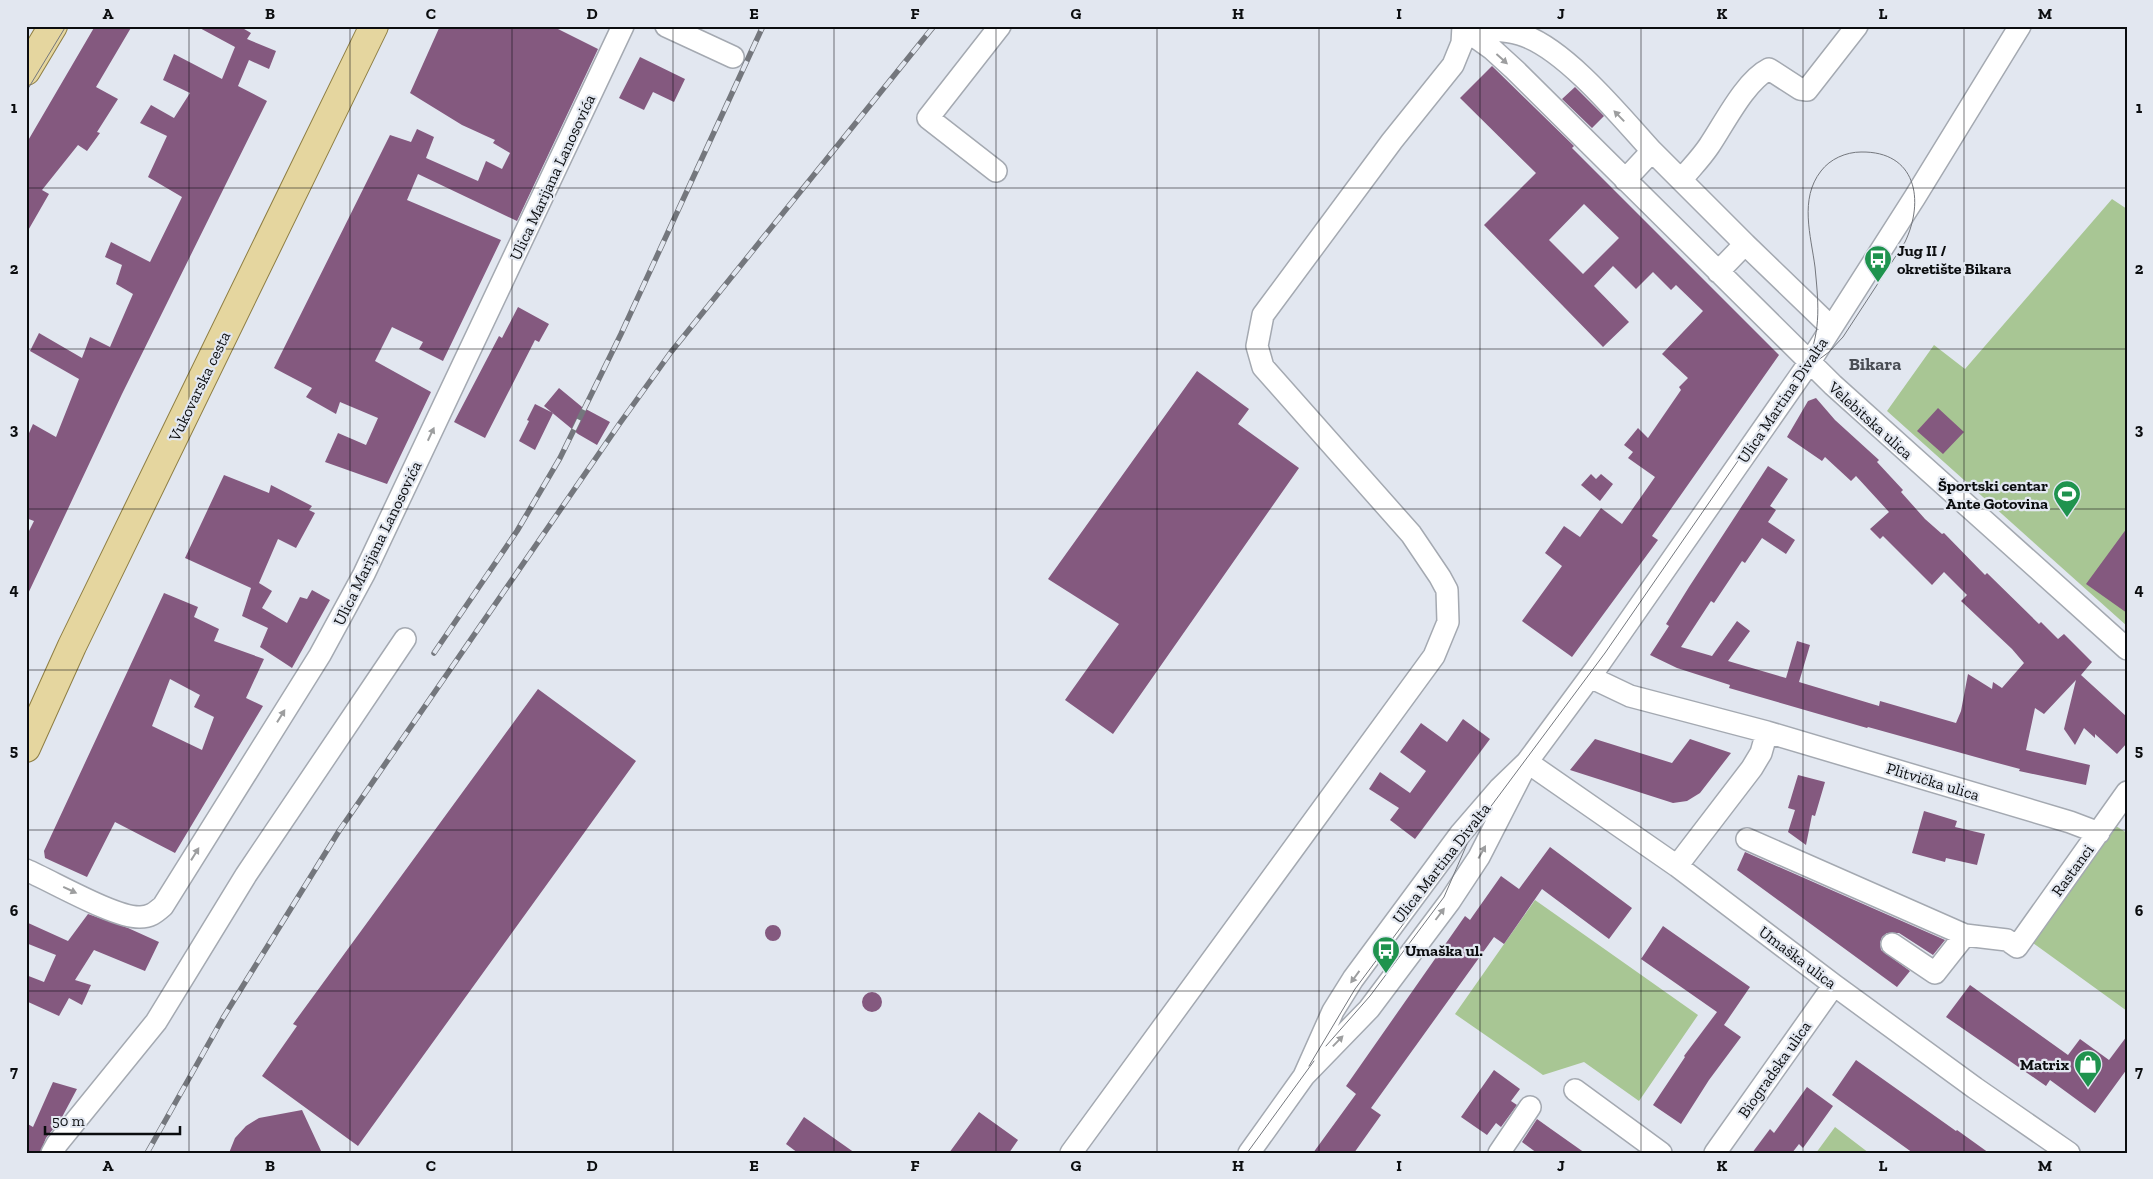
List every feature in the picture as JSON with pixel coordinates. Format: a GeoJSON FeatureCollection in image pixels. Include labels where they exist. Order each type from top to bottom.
{"type":"FeatureCollection","features":[{"type":"Feature","properties":{"kind":"main road"},"geometry":{"type":"LineString","coordinates":[[26,71],[53,26]]}},
{"type":"Feature","properties":{"kind":"main road","name":"Vukovarska cesta"},"geometry":{"type":"LineString","coordinates":[[26,748],[72,646],[374,26]]}},
{"type":"Feature","properties":{"kind":"street","name":"Ulica Marijana Lanosovića"},"geometry":{"type":"LineString","coordinates":[[26,870],[111,910],[138,917],[153,915],[163,906],[320,656],[364,574],[623,26]]}},
{"type":"Feature","properties":{"kind":"street"},"geometry":{"type":"LineString","coordinates":[[666,26],[732,57]]}},
{"type":"Feature","properties":{"kind":"street"},"geometry":{"type":"LineString","coordinates":[[996,171],[928,118],[1000,26]]}},
{"type":"Feature","properties":{"kind":"street"},"geometry":{"type":"LineString","coordinates":[[1682,179],[1708,148],[1734,106],[1762,73],[1769,69],[1800,89],[1807,90],[1857,26]]}},
{"type":"Feature","properties":{"kind":"street","name":"Ulica Martina Divalta"},"geometry":{"type":"LineString","coordinates":[[1304,1076],[1333,1011],[1353,978],[1461,833],[1499,789],[1527,762],[1590,677],[1809,363],[1915,198],[2020,26]]}},
{"type":"Feature","properties":{"kind":"street"},"geometry":{"type":"LineString","coordinates":[[1071,1153],[1434,656],[1448,622],[1447,590],[1411,534],[1263,367],[1256,346],[1263,315],[1392,141],[1453,65],[1459,53],[1464,28],[1525,35],[1555,53],[1575,70],[1652,151],[1831,327]]}},
{"type":"Feature","properties":{"kind":"street","name":"Velebitska ulica"},"geometry":{"type":"LineString","coordinates":[[1464,28],[1492,49],[1515,70],[1809,363],[2127,649]]}},
{"type":"Feature","properties":{"kind":"street"},"geometry":{"type":"LineString","coordinates":[[1625,180],[1652,151]]}},
{"type":"Feature","properties":{"kind":"street"},"geometry":{"type":"LineString","coordinates":[[1718,272],[1745,244]]}},
{"type":"Feature","properties":{"kind":"street"},"geometry":{"type":"LineString","coordinates":[[52,1153],[156,1022],[246,876],[405,639]]}},
{"type":"Feature","properties":{"kind":"street","name":"Plitvička ulica"},"geometry":{"type":"LineString","coordinates":[[1590,677],[1630,696],[1767,732],[2070,822],[2099,833]]}},
{"type":"Feature","properties":{"kind":"street"},"geometry":{"type":"LineString","coordinates":[[1678,866],[1752,768],[1761,753],[1767,732]]}},
{"type":"Feature","properties":{"kind":"street","name":"Ulica Martina Divalta"},"geometry":{"type":"LineString","coordinates":[[1249,1153],[1304,1076],[1369,1009],[1456,894],[1491,836],[1527,762]]}},
{"type":"Feature","properties":{"kind":"street","name":"Umaška ulica"},"geometry":{"type":"LineString","coordinates":[[1527,762],[1678,866],[1834,985],[1975,1088],[2069,1153]]}},
{"type":"Feature","properties":{"kind":"street","name":"Rastanci"},"geometry":{"type":"LineString","coordinates":[[1965,935],[2007,940],[2017,947],[2127,792]]}},
{"type":"Feature","properties":{"kind":"street"},"geometry":{"type":"LineString","coordinates":[[1747,839],[1965,935],[1935,973],[1892,944]]}},
{"type":"Feature","properties":{"kind":"street","name":"Biogradska ulica"},"geometry":{"type":"LineString","coordinates":[[1715,1153],[1834,985]]}},
{"type":"Feature","properties":{"kind":"street"},"geometry":{"type":"LineString","coordinates":[[1575,1090],[1661,1153]]}},
{"type":"Feature","properties":{"kind":"street"},"geometry":{"type":"LineString","coordinates":[[1499,1153],[1530,1107]]}},
{"type":"Feature","properties":{"kind":"green space","name":"Športski centar Ante Gotovina"},"geometry":{"type":"Polygon","coordinates":[[[2112,199],[2127,209],[2127,626],[1887,411],[1934,345],[1965,369],[2112,199]]]}},
{"type":"Feature","properties":{"kind":"green space"},"geometry":{"type":"Polygon","coordinates":[[[2116,826],[2127,833],[2127,1011],[2033,943],[2116,826]]]}},
{"type":"Feature","properties":{"kind":"green space"},"geometry":{"type":"Polygon","coordinates":[[[1535,900],[1698,1015],[1639,1101],[1584,1062],[1543,1075],[1455,1014],[1535,900]]]}},
{"type":"Feature","properties":{"kind":"green space"},"geometry":{"type":"Polygon","coordinates":[[[1835,1127],[1869,1153],[1816,1153],[1835,1127]]]}},
{"type":"Feature","properties":{"kind":"building"},"geometry":{"type":"Polygon","coordinates":[[[95,26],[132,26],[96,87],[118,99],[97,132],[100,133],[87,151],[78,145],[42,190],[49,194],[26,234],[26,144],[95,26]]]}},
{"type":"Feature","properties":{"kind":"building"},"geometry":{"type":"Polygon","coordinates":[[[196,26],[239,26],[251,33],[247,39],[276,51],[269,69],[249,60],[238,86],[267,101],[122,394],[26,598],[26,537],[34,521],[26,518],[26,440],[33,424],[56,437],[79,379],[30,351],[39,333],[82,358],[90,337],[110,347],[133,294],[116,284],[122,265],[105,257],[111,242],[150,262],[182,197],[148,177],[167,136],[140,123],[151,105],[174,118],[190,93],[163,80],[174,54],[222,79],[235,47],[196,26]]]}},
{"type":"Feature","properties":{"kind":"building"},"geometry":{"type":"Polygon","coordinates":[[[440,26],[552,26],[598,49],[517,221],[418,174],[407,200],[501,240],[443,361],[419,349],[423,342],[392,327],[375,361],[431,392],[387,484],[325,462],[338,433],[366,445],[378,418],[340,402],[336,414],[306,397],[312,388],[274,368],[390,135],[411,142],[417,129],[434,137],[426,158],[478,181],[486,161],[502,169],[510,153],[493,143],[495,140],[462,125],[410,93],[440,26]]]}},
{"type":"Feature","properties":{"kind":"building"},"geometry":{"type":"Polygon","coordinates":[[[640,57],[685,79],[674,102],[653,92],[644,110],[619,98],[640,57]]]}},
{"type":"Feature","properties":{"kind":"building"},"geometry":{"type":"Polygon","coordinates":[[[1492,66],[1574,146],[1572,148],[1779,355],[1652,536],[1658,540],[1572,657],[1522,621],[1562,566],[1545,553],[1564,526],[1580,537],[1601,508],[1622,524],[1655,477],[1628,458],[1633,452],[1624,445],[1638,428],[1648,438],[1681,390],[1679,387],[1688,378],[1662,354],[1703,311],[1676,285],[1671,290],[1653,272],[1636,289],[1613,266],[1594,286],[1629,322],[1603,347],[1484,225],[1536,173],[1460,98],[1492,66]],[[1584,204],[1549,240],[1583,274],[1619,238],[1584,204]]]}},
{"type":"Feature","properties":{"kind":"building"},"geometry":{"type":"Polygon","coordinates":[[[1575,87],[1604,116],[1592,128],[1562,99],[1575,87]]]}},
{"type":"Feature","properties":{"kind":"building"},"geometry":{"type":"Polygon","coordinates":[[[518,307],[549,324],[539,342],[535,340],[485,438],[454,422],[499,336],[502,338],[518,307]]]}},
{"type":"Feature","properties":{"kind":"building"},"geometry":{"type":"Polygon","coordinates":[[[1197,371],[1249,409],[1238,424],[1299,468],[1113,734],[1065,700],[1119,624],[1048,579],[1197,371]]]}},
{"type":"Feature","properties":{"kind":"building"},"geometry":{"type":"Polygon","coordinates":[[[559,388],[582,407],[610,422],[597,445],[578,434],[544,406],[559,388]]]}},
{"type":"Feature","properties":{"kind":"building"},"geometry":{"type":"Polygon","coordinates":[[[1816,398],[1835,420],[1879,460],[1877,462],[1903,490],[1901,492],[1925,519],[1942,534],[1944,533],[1985,575],[1987,573],[2039,624],[2041,622],[2058,639],[2064,634],[2092,662],[2081,675],[2127,717],[2127,743],[2117,754],[2095,734],[2095,738],[2084,728],[2075,745],[2064,729],[2076,680],[2044,714],[2035,708],[2026,750],[2090,765],[2086,785],[2019,771],[2020,769],[1867,728],[1729,688],[1730,685],[1677,668],[1650,655],[1669,626],[1666,624],[1689,587],[1768,466],[1788,479],[1770,506],[1776,510],[1768,522],[1795,540],[1786,554],[1762,538],[1745,563],[1742,561],[1714,603],[1711,601],[1681,647],[1712,656],[1737,621],[1750,631],[1728,661],[1786,678],[1797,641],[1810,645],[1799,682],[1879,706],[1880,701],[1956,723],[1961,711],[1968,674],[1992,689],[1993,682],[2002,688],[2024,663],[2012,649],[1961,601],[1967,595],[1944,572],[1932,585],[1883,536],[1880,539],[1870,529],[1889,512],[1856,476],[1851,481],[1825,457],[1822,461],[1787,437],[1808,401],[1816,398]]]}},
{"type":"Feature","properties":{"kind":"building"},"geometry":{"type":"Polygon","coordinates":[[[535,404],[553,413],[535,450],[519,441],[535,404]]]}},
{"type":"Feature","properties":{"kind":"building"},"geometry":{"type":"Polygon","coordinates":[[[1938,408],[1964,432],[1943,454],[1917,431],[1938,408]]]}},
{"type":"Feature","properties":{"kind":"building"},"geometry":{"type":"Polygon","coordinates":[[[1591,474],[1596,479],[1601,474],[1613,484],[1600,501],[1581,485],[1591,474]]]}},
{"type":"Feature","properties":{"kind":"building"},"geometry":{"type":"Polygon","coordinates":[[[224,475],[269,493],[271,485],[312,506],[309,510],[315,513],[296,548],[278,539],[259,583],[272,591],[262,608],[287,623],[300,597],[307,599],[312,590],[330,600],[292,668],[260,647],[268,628],[242,616],[251,588],[185,558],[224,475]]]}},
{"type":"Feature","properties":{"kind":"building"},"geometry":{"type":"Polygon","coordinates":[[[2127,528],[2127,613],[2086,584],[2127,528]]]}},
{"type":"Feature","properties":{"kind":"building"},"geometry":{"type":"Polygon","coordinates":[[[164,593],[198,607],[194,617],[219,629],[214,641],[264,659],[246,698],[263,706],[175,853],[115,822],[87,877],[45,858],[44,851],[164,593]],[[170,679],[152,726],[202,750],[214,717],[194,707],[200,695],[170,679]]]}},
{"type":"Feature","properties":{"kind":"building"},"geometry":{"type":"Polygon","coordinates":[[[538,689],[636,761],[358,1146],[262,1076],[297,1026],[293,1024],[538,689]]]}},
{"type":"Feature","properties":{"kind":"building"},"geometry":{"type":"Polygon","coordinates":[[[1463,719],[1490,739],[1415,839],[1390,820],[1399,808],[1369,789],[1380,772],[1410,793],[1426,771],[1400,752],[1421,723],[1447,742],[1463,719]]]}},
{"type":"Feature","properties":{"kind":"building"},"geometry":{"type":"Polygon","coordinates":[[[1595,739],[1672,763],[1690,739],[1731,753],[1700,793],[1687,801],[1673,803],[1570,770],[1595,739]]]}},
{"type":"Feature","properties":{"kind":"building"},"geometry":{"type":"Polygon","coordinates":[[[1798,775],[1825,782],[1815,816],[1812,815],[1806,845],[1788,832],[1795,810],[1788,808],[1798,775]]]}},
{"type":"Feature","properties":{"kind":"building"},"geometry":{"type":"Polygon","coordinates":[[[1924,811],[1957,821],[1955,827],[1985,834],[1977,865],[1946,858],[1945,862],[1912,853],[1924,811]]]}},
{"type":"Feature","properties":{"kind":"building"},"geometry":{"type":"Polygon","coordinates":[[[1550,847],[1632,908],[1609,939],[1542,889],[1504,944],[1494,937],[1371,1108],[1381,1115],[1354,1153],[1313,1153],[1356,1094],[1346,1086],[1465,916],[1470,920],[1501,876],[1519,889],[1550,847]]]}},
{"type":"Feature","properties":{"kind":"building"},"geometry":{"type":"Polygon","coordinates":[[[1745,852],[1945,940],[1933,955],[1899,933],[1887,933],[1882,937],[1880,943],[1881,950],[1910,971],[1897,987],[1737,870],[1745,852]]]}},
{"type":"Feature","properties":{"kind":"building"},"geometry":{"type":"Polygon","coordinates":[[[88,914],[128,928],[159,942],[145,971],[94,950],[75,980],[91,985],[82,1005],[69,998],[59,1016],[26,1001],[26,975],[44,982],[56,955],[26,943],[26,922],[68,941],[88,914]]]}},
{"type":"Feature","properties":{"kind":"building"},"geometry":{"type":"Polygon","coordinates":[[[770,925],[776,925],[781,930],[779,939],[770,941],[765,936],[765,930],[770,925]]]}},
{"type":"Feature","properties":{"kind":"building"},"geometry":{"type":"Polygon","coordinates":[[[1663,926],[1750,987],[1724,1025],[1741,1037],[1709,1080],[1681,1124],[1653,1105],[1684,1056],[1717,1012],[1641,959],[1663,926]]]}},
{"type":"Feature","properties":{"kind":"building"},"geometry":{"type":"Polygon","coordinates":[[[1970,985],[2068,1055],[2080,1039],[2109,1060],[2127,1036],[2127,1069],[2095,1113],[2050,1080],[2046,1086],[1946,1017],[1970,985]]]}},
{"type":"Feature","properties":{"kind":"building"},"geometry":{"type":"Polygon","coordinates":[[[872,992],[879,995],[882,1002],[879,1009],[872,1012],[865,1009],[862,1002],[865,995],[872,992]]]}},
{"type":"Feature","properties":{"kind":"building"},"geometry":{"type":"Polygon","coordinates":[[[1856,1060],[1989,1153],[1913,1153],[1832,1095],[1856,1060]]]}},
{"type":"Feature","properties":{"kind":"building"},"geometry":{"type":"Polygon","coordinates":[[[1494,1070],[1520,1089],[1511,1101],[1517,1105],[1501,1127],[1496,1123],[1487,1135],[1461,1117],[1494,1070]]]}},
{"type":"Feature","properties":{"kind":"building"},"geometry":{"type":"Polygon","coordinates":[[[53,1082],[77,1089],[61,1119],[46,1138],[40,1153],[26,1153],[26,1123],[33,1127],[53,1082]]]}},
{"type":"Feature","properties":{"kind":"building"},"geometry":{"type":"Polygon","coordinates":[[[1807,1087],[1833,1106],[1803,1148],[1799,1144],[1792,1153],[1752,1153],[1770,1129],[1774,1133],[1807,1087]]]}},
{"type":"Feature","properties":{"kind":"building"},"geometry":{"type":"Polygon","coordinates":[[[302,1110],[322,1153],[229,1153],[235,1138],[246,1126],[259,1118],[302,1110]]]}},
{"type":"Feature","properties":{"kind":"building"},"geometry":{"type":"Polygon","coordinates":[[[979,1112],[1018,1140],[1009,1153],[949,1153],[979,1112]]]}},
{"type":"Feature","properties":{"kind":"building"},"geometry":{"type":"Polygon","coordinates":[[[804,1117],[855,1153],[798,1153],[786,1144],[804,1117]]]}},
{"type":"Feature","properties":{"kind":"building"},"geometry":{"type":"Polygon","coordinates":[[[1537,1119],[1585,1153],[1537,1153],[1522,1142],[1537,1119]]]}},
{"type":"Feature","properties":{"kind":"tram line"},"geometry":{"type":"LineString","coordinates":[[26,92],[66,26]]}},
{"type":"Feature","properties":{"kind":"tram line"},"geometry":{"type":"LineString","coordinates":[[1309,1066],[1355,989],[1605,653],[1807,361],[1815,338],[1818,315],[1815,267],[1808,218],[1810,193],[1821,171],[1839,157],[1855,152],[1880,154],[1894,160],[1904,169],[1911,181],[1914,195],[1911,226],[1905,242],[1843,337],[1829,352],[1798,375]]}},
{"type":"Feature","properties":{"kind":"tram line"},"geometry":{"type":"LineString","coordinates":[[1326,1046],[1370,996],[1444,897],[1467,844]]}},
{"type":"Feature","properties":{"kind":"tram line"},"geometry":{"type":"LineString","coordinates":[[1247,1153],[1314,1061]]}},
{"type":"Feature","properties":{"kind":"railway"},"geometry":{"type":"LineString","coordinates":[[434,653],[517,531],[560,458],[621,334],[763,26]]}},
{"type":"Feature","properties":{"kind":"railway"},"geometry":{"type":"LineString","coordinates":[[147,1153],[223,1018],[339,831],[620,423],[671,352],[934,26]]}},
{"type":"Feature","properties":{"kind":"place","name":"Jug II / okretište Bikara"},"geometry":{"type":"Point","coordinates":[1878,283]}},
{"type":"Feature","properties":{"kind":"place","name":"Športski centar Ante Gotovina"},"geometry":{"type":"Point","coordinates":[2067,518]}},
{"type":"Feature","properties":{"kind":"place","name":"Umaška ul."},"geometry":{"type":"Point","coordinates":[1386,974]}},
{"type":"Feature","properties":{"kind":"place","name":"Matrix"},"geometry":{"type":"Point","coordinates":[2088,1088]}},
{"type":"Feature","properties":{"kind":"district","name":"Bikara"},"geometry":{"type":"Point","coordinates":[1875,364]}}]}
